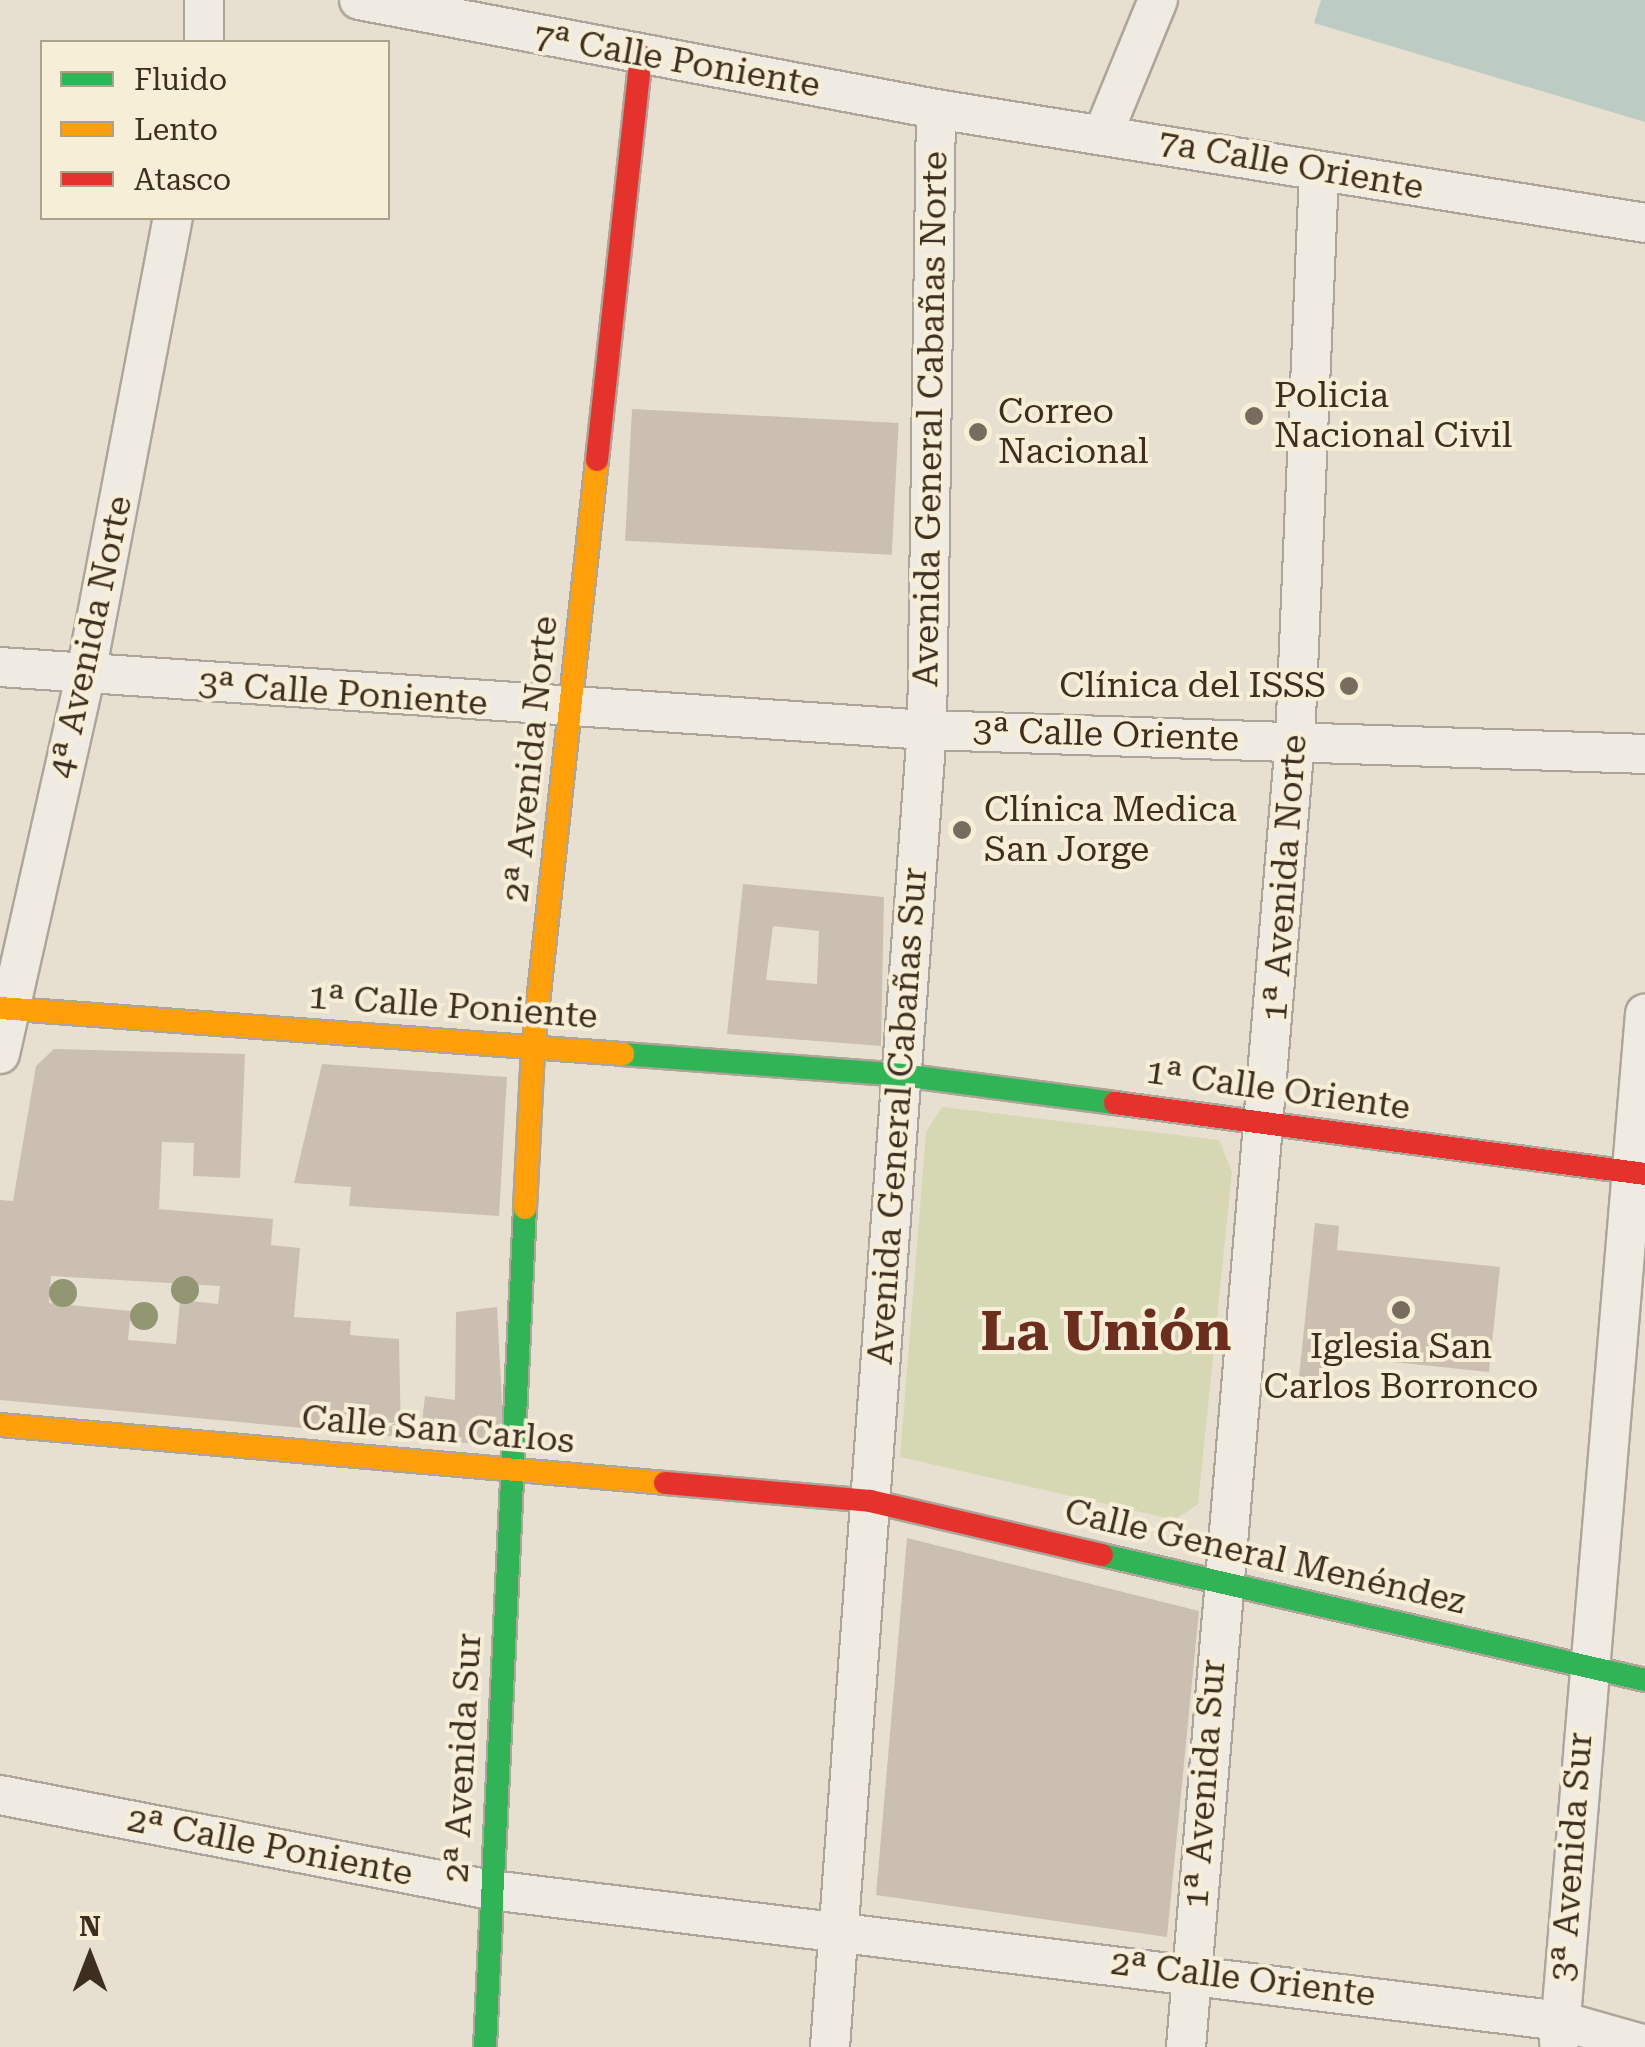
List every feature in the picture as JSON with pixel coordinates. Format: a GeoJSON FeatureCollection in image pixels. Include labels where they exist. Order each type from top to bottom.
{"type":"FeatureCollection","features":[{"type":"Feature","properties":{"kind":"main road","name":"2ª Avenida Norte"},"geometry":{"type":"LineString","coordinates":[[513,1472],[534,1049],[641,55]]}},
{"type":"Feature","properties":{"kind":"main road","name":"1ª Calle Poniente"},"geometry":{"type":"LineString","coordinates":[[4,1008],[902,1075]]}},
{"type":"Feature","properties":{"kind":"main road","name":"1ª Calle Oriente"},"geometry":{"type":"LineString","coordinates":[[902,1075],[1638,1173]]}},
{"type":"Feature","properties":{"kind":"main road","name":"Calle San Carlos"},"geometry":{"type":"LineString","coordinates":[[0,1425],[870,1502]]}},
{"type":"Feature","properties":{"kind":"main road","name":"2ª Avenida Sur"},"geometry":{"type":"LineString","coordinates":[[485,2047],[513,1472]]}},
{"type":"Feature","properties":{"kind":"main road","name":"Calle General Menéndez"},"geometry":{"type":"LineString","coordinates":[[870,1502],[1645,1680]]}},
{"type":"Feature","properties":{"kind":"street"},"geometry":{"type":"LineString","coordinates":[[204,0],[204,40]]}},
{"type":"Feature","properties":{"kind":"street","name":"7ª Calle Poniente"},"geometry":{"type":"LineString","coordinates":[[359,0],[936,109]]}},
{"type":"Feature","properties":{"kind":"street"},"geometry":{"type":"LineString","coordinates":[[1103,134],[1158,0]]}},
{"type":"Feature","properties":{"kind":"street","name":"7a Calle Oriente"},"geometry":{"type":"LineString","coordinates":[[936,109],[1645,223]]}},
{"type":"Feature","properties":{"kind":"street","name":"Avenida General Cabañas Norte"},"geometry":{"type":"LineString","coordinates":[[926,730],[936,109]]}},
{"type":"Feature","properties":{"kind":"street","name":"1ª Avenida Norte"},"geometry":{"type":"LineString","coordinates":[[1218,1582],[1267,1124],[1295,741],[1319,172]]}},
{"type":"Feature","properties":{"kind":"street","name":"4ª Avenida Norte"},"geometry":{"type":"LineString","coordinates":[[0,1054],[4,1008],[85,678],[173,220]]}},
{"type":"Feature","properties":{"kind":"street","name":"3ª Calle Poniente"},"geometry":{"type":"LineString","coordinates":[[0,666],[85,678],[926,730]]}},
{"type":"Feature","properties":{"kind":"street","name":"3ª Calle Oriente"},"geometry":{"type":"LineString","coordinates":[[926,730],[1645,754]]}},
{"type":"Feature","properties":{"kind":"street","name":"Avenida General Cabañas Sur"},"geometry":{"type":"LineString","coordinates":[[830,2047],[926,730]]}},
{"type":"Feature","properties":{"kind":"street","name":"3ª Avenida Sur"},"geometry":{"type":"LineString","coordinates":[[1560,2034],[1584,1667],[1638,1173],[1645,1014]]}},
{"type":"Feature","properties":{"kind":"street","name":"1ª Avenida Sur"},"geometry":{"type":"LineString","coordinates":[[1186,2047],[1218,1582]]}},
{"type":"Feature","properties":{"kind":"street","name":"2ª Calle Poniente"},"geometry":{"type":"LineString","coordinates":[[0,1795],[491,1890],[838,1926]]}},
{"type":"Feature","properties":{"kind":"street","name":"2ª Calle Oriente"},"geometry":{"type":"LineString","coordinates":[[838,1926],[1193,1973],[1645,2045]]}},
{"type":"Feature","properties":{"kind":"green space"},"geometry":{"type":"Polygon","coordinates":[[[942,1107],[1219,1140],[1232,1172],[1198,1504],[1175,1520],[900,1457],[926,1132],[942,1107]]]}},
{"type":"Feature","properties":{"kind":"shaded area"},"geometry":{"type":"Polygon","coordinates":[[[1321,0],[1645,0],[1645,122],[1314,23],[1321,0]]]}},
{"type":"Feature","properties":{"kind":"building"},"geometry":{"type":"Polygon","coordinates":[[[632,409],[899,423],[892,555],[625,541],[632,409]]]}},
{"type":"Feature","properties":{"kind":"building"},"geometry":{"type":"Polygon","coordinates":[[[743,884],[884,897],[881,1046],[727,1034],[743,884]],[[773,926],[766,980],[817,984],[819,931],[773,926]]]}},
{"type":"Feature","properties":{"kind":"building"},"geometry":{"type":"Polygon","coordinates":[[[54,1049],[245,1054],[240,1178],[193,1176],[194,1143],[162,1142],[159,1209],[273,1219],[271,1245],[300,1248],[294,1317],[351,1321],[350,1335],[399,1339],[401,1437],[0,1400],[0,1200],[13,1201],[36,1066],[54,1049]],[[51,1276],[49,1303],[131,1311],[128,1340],[176,1344],[180,1300],[218,1304],[220,1286],[51,1276]]]}},
{"type":"Feature","properties":{"kind":"building"},"geometry":{"type":"Polygon","coordinates":[[[322,1064],[507,1077],[499,1216],[349,1206],[351,1187],[294,1183],[322,1064]]]}},
{"type":"Feature","properties":{"kind":"building","name":"Iglesia San Carlos Borronco"},"geometry":{"type":"Polygon","coordinates":[[[1315,1223],[1339,1226],[1337,1250],[1500,1267],[1489,1372],[1326,1355],[1324,1379],[1299,1377],[1315,1223]]]}},
{"type":"Feature","properties":{"kind":"building"},"geometry":{"type":"Polygon","coordinates":[[[497,1307],[503,1421],[484,1445],[420,1438],[425,1396],[455,1400],[456,1312],[497,1307]]]}},
{"type":"Feature","properties":{"kind":"building"},"geometry":{"type":"Polygon","coordinates":[[[907,1538],[1199,1611],[1167,1937],[876,1895],[907,1538]]]}},
{"type":"Feature","properties":{"kind":"traffic: fast"},"geometry":{"type":"LineString","coordinates":[[623,1054],[902,1075],[1115,1103]]}},
{"type":"Feature","properties":{"kind":"traffic: fast"},"geometry":{"type":"LineString","coordinates":[[485,2047],[525,1208]]}},
{"type":"Feature","properties":{"kind":"traffic: fast"},"geometry":{"type":"LineString","coordinates":[[1102,1555],[1645,1680]]}},
{"type":"Feature","properties":{"kind":"traffic: slow"},"geometry":{"type":"LineString","coordinates":[[525,1208],[533,1049],[597,460]]}},
{"type":"Feature","properties":{"kind":"traffic: slow"},"geometry":{"type":"LineString","coordinates":[[0,1008],[623,1054]]}},
{"type":"Feature","properties":{"kind":"traffic: slow"},"geometry":{"type":"LineString","coordinates":[[0,1425],[665,1483]]}},
{"type":"Feature","properties":{"kind":"traffic: jam"},"geometry":{"type":"LineString","coordinates":[[597,460],[641,55]]}},
{"type":"Feature","properties":{"kind":"traffic: jam"},"geometry":{"type":"LineString","coordinates":[[1115,1103],[1645,1174]]}},
{"type":"Feature","properties":{"kind":"traffic: jam"},"geometry":{"type":"LineString","coordinates":[[665,1483],[870,1501],[1102,1555]]}},
{"type":"Feature","properties":{"kind":"place","name":"Policia Nacional Civil"},"geometry":{"type":"Point","coordinates":[1254,416]}},
{"type":"Feature","properties":{"kind":"place","name":"Correo Nacional"},"geometry":{"type":"Point","coordinates":[978,432]}},
{"type":"Feature","properties":{"kind":"place","name":"Clínica del ISSS"},"geometry":{"type":"Point","coordinates":[1349,686]}},
{"type":"Feature","properties":{"kind":"place","name":"Clínica Medica San Jorge"},"geometry":{"type":"Point","coordinates":[962,830]}},
{"type":"Feature","properties":{"kind":"place","name":"Iglesia San Carlos Borronco"},"geometry":{"type":"Point","coordinates":[1401,1310]}},
{"type":"Feature","properties":{"kind":"district","name":"La Unión"},"geometry":{"type":"Point","coordinates":[1106,1332]}}]}
